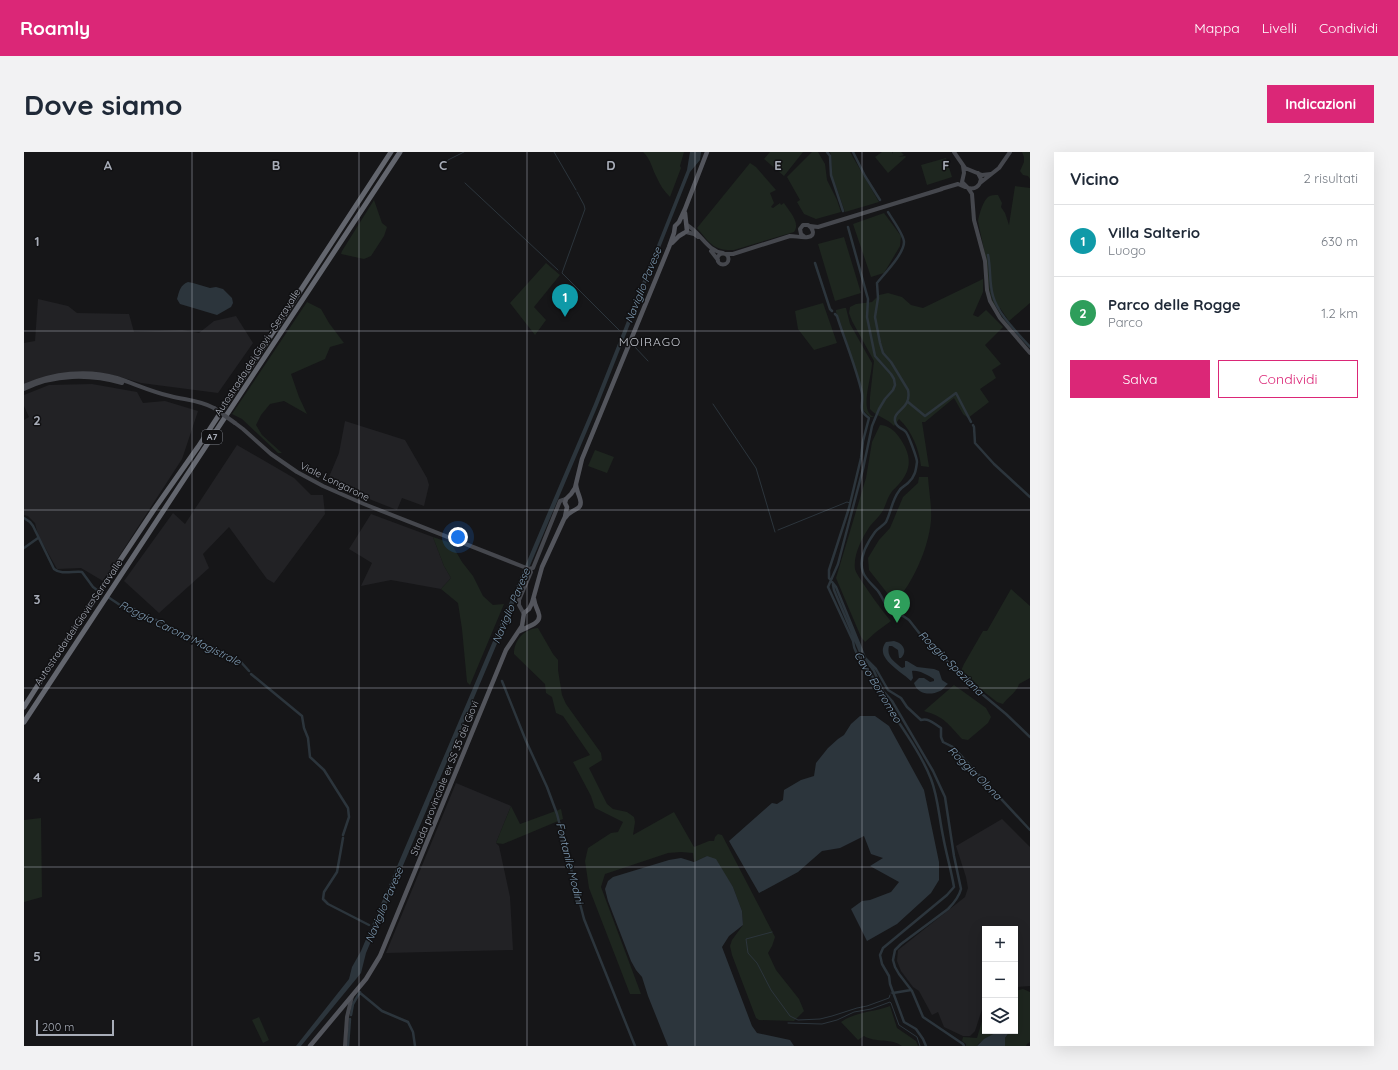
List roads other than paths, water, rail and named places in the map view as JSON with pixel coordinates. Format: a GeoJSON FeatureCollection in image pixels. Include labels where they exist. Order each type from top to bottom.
{"type":"FeatureCollection","features":[{"type":"Feature","properties":{"kind":"highway","name":"Autostrada dei Giovi - Serravalle"},"geometry":{"type":"LineString","coordinates":[[24,707],[58,652],[198,447],[391,152]]}},
{"type":"Feature","properties":{"kind":"highway","name":"Autostrada dei Giovi - Serravalle"},"geometry":{"type":"LineString","coordinates":[[24,722],[400,152]]}},
{"type":"Feature","properties":{"kind":"main road"},"geometry":{"type":"LineString","coordinates":[[566,498],[571,494],[576,484],[582,459],[669,247],[676,224],[679,222],[685,209],[708,152]]}},
{"type":"Feature","properties":{"kind":"main road"},"geometry":{"type":"LineString","coordinates":[[669,247],[688,229],[686,224],[685,209]]}},
{"type":"Feature","properties":{"kind":"main road"},"geometry":{"type":"LineString","coordinates":[[679,222],[686,224]]}},
{"type":"Feature","properties":{"kind":"main road"},"geometry":{"type":"LineString","coordinates":[[675,230],[677,233],[681,234]]}},
{"type":"Feature","properties":{"kind":"main road"},"geometry":{"type":"LineString","coordinates":[[571,494],[578,495],[576,484]]}},
{"type":"Feature","properties":{"kind":"main road","name":"Strada provinciale ex SS 35 dei Giovi"},"geometry":{"type":"LineString","coordinates":[[562,523],[573,510],[577,509],[580,504],[581,500],[578,495]]}},
{"type":"Feature","properties":{"kind":"main road","name":"Strada provinciale ex SS 35 dei Giovi"},"geometry":{"type":"LineString","coordinates":[[310,1046],[371,972],[380,956],[506,650],[516,635],[525,614],[532,603],[542,567],[562,523],[567,507],[565,503],[566,498]]}},
{"type":"Feature","properties":{"kind":"main road"},"geometry":{"type":"LineString","coordinates":[[567,507],[573,510]]}},
{"type":"Feature","properties":{"kind":"main road","name":"Strada provinciale ex SS 35 dei Giovi"},"geometry":{"type":"LineString","coordinates":[[534,593],[535,606],[538,612]]}},
{"type":"Feature","properties":{"kind":"main road"},"geometry":{"type":"LineString","coordinates":[[533,609],[538,612],[539,619],[534,624],[527,623],[525,614],[533,609]]}},
{"type":"Feature","properties":{"kind":"main road","name":"Strada provinciale ex SS 35 dei Giovi"},"geometry":{"type":"LineString","coordinates":[[516,635],[523,629],[534,624]]}},
{"type":"Feature","properties":{"kind":"street"},"geometry":{"type":"LineString","coordinates":[[954,152],[963,166],[962,182],[971,192],[972,196],[978,244],[986,271],[987,290],[990,300],[994,310],[1030,353]]}},
{"type":"Feature","properties":{"kind":"street"},"geometry":{"type":"LineString","coordinates":[[972,196],[980,183],[1001,166],[1010,152]]}},
{"type":"Feature","properties":{"kind":"street"},"geometry":{"type":"LineString","coordinates":[[963,166],[984,175],[990,174]]}},
{"type":"Feature","properties":{"kind":"street"},"geometry":{"type":"LineString","coordinates":[[953,185],[966,172],[972,170]]}},
{"type":"Feature","properties":{"kind":"street"},"geometry":{"type":"LineString","coordinates":[[978,173],[981,179],[980,183]]}},
{"type":"Feature","properties":{"kind":"street"},"geometry":{"type":"LineString","coordinates":[[790,236],[810,236],[818,227],[953,185],[960,184],[966,187],[976,188]]}},
{"type":"Feature","properties":{"kind":"street"},"geometry":{"type":"LineString","coordinates":[[686,224],[697,232],[712,250],[724,253],[735,253],[790,236],[805,225],[818,227]]}},
{"type":"Feature","properties":{"kind":"street"},"geometry":{"type":"LineString","coordinates":[[810,226],[813,231]]}},
{"type":"Feature","properties":{"kind":"street"},"geometry":{"type":"LineString","coordinates":[[801,228],[800,233],[805,237]]}},
{"type":"Feature","properties":{"kind":"street"},"geometry":{"type":"LineString","coordinates":[[686,232],[695,235],[716,256],[720,263],[726,263],[735,253]]}},
{"type":"Feature","properties":{"kind":"street"},"geometry":{"type":"LineString","coordinates":[[718,260],[719,255],[724,253]]}},
{"type":"Feature","properties":{"kind":"street"},"geometry":{"type":"LineString","coordinates":[[724,253],[729,257],[729,260]]}},
{"type":"Feature","properties":{"kind":"street","name":"Viale Longarone"},"geometry":{"type":"LineString","coordinates":[[24,386],[36,381],[64,374],[90,374],[117,378],[155,392]]}},
{"type":"Feature","properties":{"kind":"street","name":"Viale Longarone"},"geometry":{"type":"LineString","coordinates":[[24,389],[51,380],[77,376],[104,378],[170,396],[196,401],[214,408],[243,428],[270,454],[297,472],[323,486],[364,504],[529,569]]}},
{"type":"Feature","properties":{"kind":"street"},"geometry":{"type":"LineString","coordinates":[[525,614],[519,602],[531,572],[529,569],[533,568],[560,501],[566,498]]}},
{"type":"Feature","properties":{"kind":"street"},"geometry":{"type":"LineString","coordinates":[[345,1046],[348,1011],[352,996]]}},
{"type":"Feature","properties":{"kind":"street"},"geometry":{"type":"LineString","coordinates":[[342,1008],[348,1011]]}},
{"type":"Feature","properties":{"kind":"water","name":"Naviglio Pavese"},"geometry":{"type":"Polygon","coordinates":[[[690,152],[701,152],[700,160],[690,172],[598,405],[366,953],[361,973],[301,1046],[296,1046],[349,979],[352,967],[361,951],[594,404],[687,170],[690,152]]]}},
{"type":"Feature","properties":{"kind":"water"},"geometry":{"type":"Polygon","coordinates":[[[188,282],[210,288],[216,287],[223,289],[232,298],[233,303],[231,307],[217,315],[180,304],[177,299],[179,291],[183,285],[188,282]]]}},
{"type":"Feature","properties":{"kind":"water"},"geometry":{"type":"Polygon","coordinates":[[[894,641],[902,645],[904,648],[904,653],[901,658],[899,658],[898,650],[892,646],[889,646],[888,650],[892,659],[902,668],[905,667],[905,661],[907,661],[917,667],[934,669],[939,671],[942,680],[948,684],[936,693],[928,694],[918,690],[914,683],[919,678],[924,678],[930,682],[934,681],[934,679],[926,674],[912,671],[913,678],[911,681],[891,664],[883,654],[883,648],[886,642],[894,641]]]}},
{"type":"Feature","properties":{"kind":"water"},"geometry":{"type":"Polygon","coordinates":[[[860,716],[875,716],[889,726],[924,790],[939,862],[939,880],[931,893],[897,924],[867,941],[851,909],[862,901],[870,900],[891,892],[899,882],[870,866],[883,858],[871,854],[864,836],[840,848],[822,851],[798,872],[759,893],[729,841],[772,803],[777,804],[783,800],[784,790],[801,780],[814,776],[816,763],[828,748],[844,735],[851,724],[860,716]]]}},
{"type":"Feature","properties":{"kind":"water"},"geometry":{"type":"Polygon","coordinates":[[[707,856],[716,859],[733,887],[742,911],[743,925],[729,936],[722,947],[752,1026],[757,1033],[790,1040],[794,1046],[668,1046],[642,977],[631,961],[608,901],[605,889],[608,881],[613,877],[669,860],[681,858],[694,862],[707,856]]]}},
{"type":"Feature","properties":{"kind":"water"},"geometry":{"type":"Polygon","coordinates":[[[993,1034],[1008,1034],[1005,1038],[1005,1046],[977,1046],[984,1039],[993,1034]]]}},
{"type":"Feature","properties":{"kind":"waterway"},"geometry":{"type":"LineString","coordinates":[[446,164],[448,160],[464,152]]}},
{"type":"Feature","properties":{"kind":"waterway"},"geometry":{"type":"LineString","coordinates":[[554,152],[576,190]]}},
{"type":"Feature","properties":{"kind":"waterway","name":"Cavo Borromeo"},"geometry":{"type":"LineString","coordinates":[[827,152],[830,156],[831,175],[843,211]]}},
{"type":"Feature","properties":{"kind":"waterway","name":"Roggia Speziana"},"geometry":{"type":"LineString","coordinates":[[853,152],[865,176],[880,200]]}},
{"type":"Feature","properties":{"kind":"waterway"},"geometry":{"type":"LineString","coordinates":[[465,183],[558,270]]}},
{"type":"Feature","properties":{"kind":"waterway"},"geometry":{"type":"LineString","coordinates":[[577,192],[585,209],[562,273],[619,330]]}},
{"type":"Feature","properties":{"kind":"waterway","name":"Roggia Speziana"},"geometry":{"type":"LineString","coordinates":[[888,212],[900,231],[904,242],[901,252],[877,283],[878,298],[875,317],[883,353],[891,362],[908,390],[909,396],[907,401],[895,417],[895,421],[898,426],[905,431],[916,456],[917,462],[914,476],[901,488],[893,502],[886,522],[875,532],[866,546],[862,556],[863,572],[867,580],[878,591],[890,612],[903,616],[909,620],[920,634],[964,679],[1006,714],[1030,737]]}},
{"type":"Feature","properties":{"kind":"waterway","name":"Cavo Borromeo"},"geometry":{"type":"LineString","coordinates":[[848,227],[868,299],[867,317],[875,356],[891,374],[895,385],[879,409],[872,426],[863,469],[838,564],[828,587],[853,641],[857,654],[872,676],[884,700],[921,758],[931,779],[937,800],[954,887],[947,895],[883,948],[880,955],[882,964],[889,976],[890,984],[904,1022],[916,1029],[926,1046]]}},
{"type":"Feature","properties":{"kind":"waterway"},"geometry":{"type":"LineString","coordinates":[[988,255],[991,286],[993,296],[999,310],[1030,347]]}},
{"type":"Feature","properties":{"kind":"waterway"},"geometry":{"type":"LineString","coordinates":[[815,263],[830,309],[832,311]]}},
{"type":"Feature","properties":{"kind":"waterway","name":"Roggia Olona"},"geometry":{"type":"LineString","coordinates":[[835,314],[860,383],[862,393],[862,410],[869,418],[849,508],[829,570],[829,578],[836,587],[865,658],[876,669],[888,690],[901,698],[907,707],[921,720],[929,721],[941,728],[941,737],[943,742],[953,747],[1030,830]]}},
{"type":"Feature","properties":{"kind":"waterway"},"geometry":{"type":"LineString","coordinates":[[634,346],[648,361]]}},
{"type":"Feature","properties":{"kind":"waterway"},"geometry":{"type":"LineString","coordinates":[[908,402],[925,416],[956,393],[971,422]]}},
{"type":"Feature","properties":{"kind":"waterway"},"geometry":{"type":"LineString","coordinates":[[713,404],[756,468],[775,532]]}},
{"type":"Feature","properties":{"kind":"waterway"},"geometry":{"type":"LineString","coordinates":[[973,425],[975,443],[994,464],[1030,497]]}},
{"type":"Feature","properties":{"kind":"waterway"},"geometry":{"type":"LineString","coordinates":[[778,530],[847,502],[850,503]]}},
{"type":"Feature","properties":{"kind":"waterway","name":"Roggia Carona Magistrale"},"geometry":{"type":"LineString","coordinates":[[24,518],[33,526],[54,569],[60,572],[82,572],[97,590]]}},
{"type":"Feature","properties":{"kind":"waterway"},"geometry":{"type":"LineString","coordinates":[[24,548],[38,538]]}},
{"type":"Feature","properties":{"kind":"waterway"},"geometry":{"type":"LineString","coordinates":[[833,585],[861,654],[874,671],[883,691],[892,701],[933,771],[945,797],[954,856],[961,889],[956,900],[948,909],[895,950],[893,960],[899,974],[912,991],[923,1017],[964,1046]]}},
{"type":"Feature","properties":{"kind":"waterway","name":"Roggia Carona Magistrale"},"geometry":{"type":"LineString","coordinates":[[108,597],[123,607],[130,607],[240,661],[249,671]]}},
{"type":"Feature","properties":{"kind":"waterway","name":"Roggia Carona Magistrale"},"geometry":{"type":"LineString","coordinates":[[251,674],[302,716],[304,728],[308,738],[310,757],[324,770],[348,808],[349,817],[343,835]]}},
{"type":"Feature","properties":{"kind":"waterway","name":"Fontanile Modini"},"geometry":{"type":"LineString","coordinates":[[502,681],[557,814],[584,919],[635,1046]]}},
{"type":"Feature","properties":{"kind":"waterway","name":"Roggia Carona Magistrale"},"geometry":{"type":"LineString","coordinates":[[343,838],[337,872],[324,892],[323,899],[328,904],[369,925]]}},
{"type":"Feature","properties":{"kind":"waterway"},"geometry":{"type":"LineString","coordinates":[[772,932],[746,939],[748,953],[757,963],[771,990],[790,1016],[798,1020],[820,1019],[867,1006],[889,998],[890,995]]}},
{"type":"Feature","properties":{"kind":"waterway"},"geometry":{"type":"LineString","coordinates":[[893,993],[911,990]]}},
{"type":"Feature","properties":{"kind":"waterway","name":"Roggia Carona Magistrale"},"geometry":{"type":"LineString","coordinates":[[359,992],[382,1011],[408,1022],[413,1032],[415,1046]]}},
{"type":"Feature","properties":{"kind":"waterway"},"geometry":{"type":"LineString","coordinates":[[351,1015],[353,1004],[360,992]]}},
{"type":"Feature","properties":{"kind":"waterway"},"geometry":{"type":"LineString","coordinates":[[788,1023],[822,1024],[837,1020],[854,1012],[871,1009],[890,1002],[899,1025],[917,1037],[920,1046]]}},
{"type":"Feature","properties":{"kind":"waterway"},"geometry":{"type":"LineString","coordinates":[[348,1046],[350,1019]]}},
{"type":"Feature","properties":{"kind":"place","name":"Villa Salterio"},"geometry":{"type":"Point","coordinates":[565,317]}},
{"type":"Feature","properties":{"kind":"place","name":"Parco delle Rogge"},"geometry":{"type":"Point","coordinates":[897,623]}},
{"type":"Feature","properties":{"kind":"district","name":"MOIRAGO"},"geometry":{"type":"Point","coordinates":[650,342]}}]}
